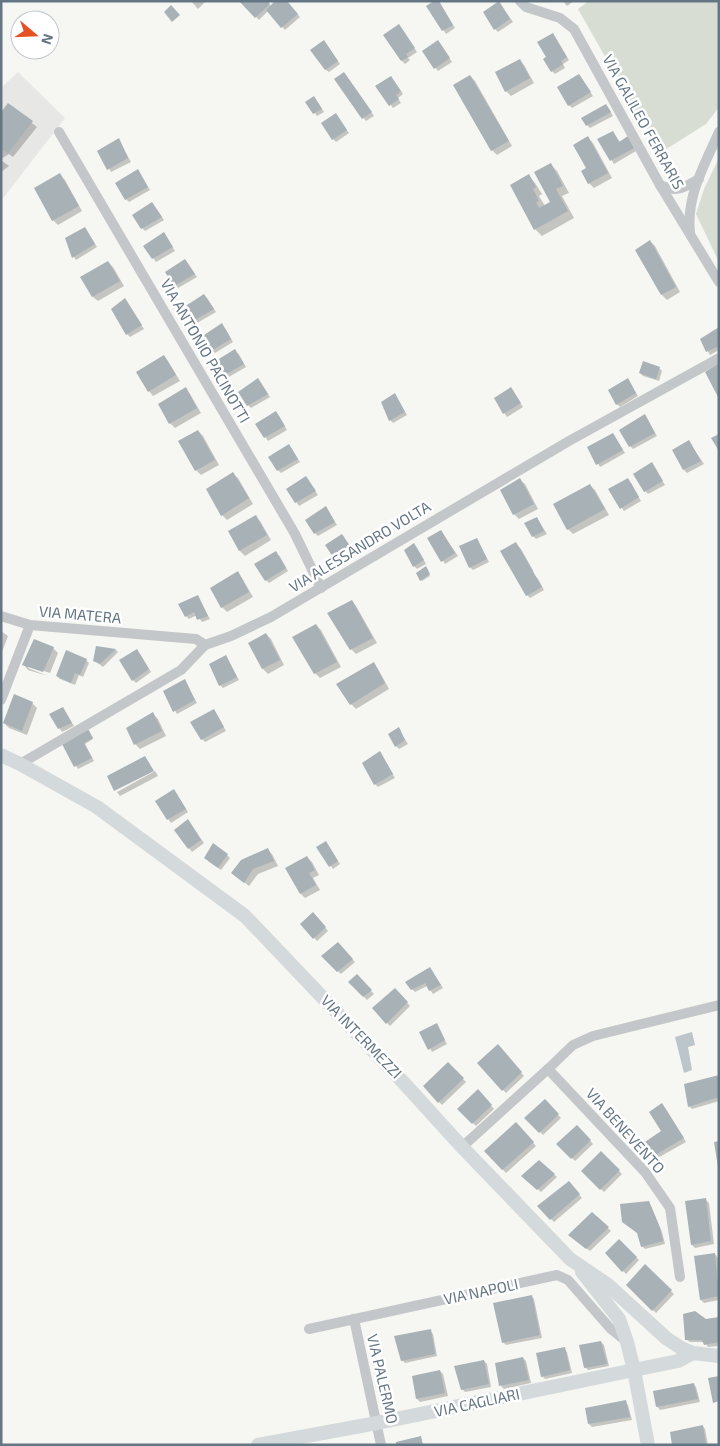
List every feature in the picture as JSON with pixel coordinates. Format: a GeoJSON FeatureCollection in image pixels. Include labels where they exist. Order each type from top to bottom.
{"type":"FeatureCollection","features":[{"type":"Feature","properties":{"kind":"street","name":"VIA GALILEO FERRARIS"},"geometry":{"type":"LineString","coordinates":[[520,1],[526,7],[560,18],[574,29],[660,185],[719,282]]}},
{"type":"Feature","properties":{"kind":"street","name":"VIA ANTONIO PACINOTTI"},"geometry":{"type":"LineString","coordinates":[[59,132],[295,534],[321,588]]}},
{"type":"Feature","properties":{"kind":"street"},"geometry":{"type":"LineString","coordinates":[[691,236],[689,220],[691,200],[719,132]]}},
{"type":"Feature","properties":{"kind":"street"},"geometry":{"type":"LineString","coordinates":[[671,204],[679,190],[699,179]]}},
{"type":"Feature","properties":{"kind":"street"},"geometry":{"type":"LineString","coordinates":[[660,185],[679,190]]}},
{"type":"Feature","properties":{"kind":"street"},"geometry":{"type":"LineString","coordinates":[[671,204],[691,200]]}},
{"type":"Feature","properties":{"kind":"street","name":"VIA ALESSANDRO VOLTA"},"geometry":{"type":"LineString","coordinates":[[20,764],[181,670],[205,645],[231,636],[271,617],[569,441],[719,358]]}},
{"type":"Feature","properties":{"kind":"street"},"geometry":{"type":"LineString","coordinates":[[1,616],[30,625]]}},
{"type":"Feature","properties":{"kind":"street","name":"VIA MATERA"},"geometry":{"type":"LineString","coordinates":[[1,700],[30,625],[196,640],[205,645]]}},
{"type":"Feature","properties":{"kind":"street","name":"VIA INTERMEZZI"},"geometry":{"type":"LineString","coordinates":[[1,755],[98,807],[245,916],[570,1259],[608,1285],[666,1338],[693,1353]]}},
{"type":"Feature","properties":{"kind":"street"},"geometry":{"type":"LineString","coordinates":[[462,1147],[573,1045],[593,1036],[719,1005]]}},
{"type":"Feature","properties":{"kind":"street","name":"VIA BENEVENTO"},"geometry":{"type":"LineString","coordinates":[[548,1070],[645,1172],[670,1208],[680,1277]]}},
{"type":"Feature","properties":{"kind":"street"},"geometry":{"type":"LineString","coordinates":[[570,1259],[618,1318],[627,1342],[634,1370],[648,1445]]}},
{"type":"Feature","properties":{"kind":"street","name":"VIA NAPOLI"},"geometry":{"type":"LineString","coordinates":[[308,1329],[557,1275],[568,1280],[610,1328],[627,1342]]}},
{"type":"Feature","properties":{"kind":"street","name":"VIA PALERMO"},"geometry":{"type":"LineString","coordinates":[[354,1319],[382,1445]]}},
{"type":"Feature","properties":{"kind":"street"},"geometry":{"type":"LineString","coordinates":[[693,1353],[719,1356]]}},
{"type":"Feature","properties":{"kind":"street","name":"VIA CAGLIARI"},"geometry":{"type":"LineString","coordinates":[[258,1445],[377,1423],[678,1361],[693,1353]]}},
{"type":"Feature","properties":{"kind":"shaded area"},"geometry":{"type":"Polygon","coordinates":[[[589,1],[719,1],[719,107],[706,124],[660,153],[578,9],[589,1]]]}},
{"type":"Feature","properties":{"kind":"shaded area"},"geometry":{"type":"Polygon","coordinates":[[[18,72],[65,118],[1,201],[1,88],[18,72]]]}},
{"type":"Feature","properties":{"kind":"shaded area"},"geometry":{"type":"Polygon","coordinates":[[[719,158],[719,262],[696,214],[704,189],[719,158]]]}},
{"type":"Feature","properties":{"kind":"shaded area"},"geometry":{"type":"Polygon","coordinates":[[[692,1032],[695,1045],[688,1047],[692,1070],[684,1073],[675,1037],[692,1032]]]}},
{"type":"Feature","properties":{"kind":"building"},"geometry":{"type":"Polygon","coordinates":[[[239,1],[268,1],[270,4],[255,18],[239,1]]]}},
{"type":"Feature","properties":{"kind":"building"},"geometry":{"type":"Polygon","coordinates":[[[275,1],[287,1],[298,14],[281,28],[266,10],[275,1]]]}},
{"type":"Feature","properties":{"kind":"building"},"geometry":{"type":"Polygon","coordinates":[[[434,1],[439,1],[453,25],[442,31],[426,6],[434,1]]]}},
{"type":"Feature","properties":{"kind":"building"},"geometry":{"type":"Polygon","coordinates":[[[499,1],[510,19],[494,30],[483,12],[499,1]]]}},
{"type":"Feature","properties":{"kind":"building"},"geometry":{"type":"Polygon","coordinates":[[[171,5],[180,15],[172,22],[164,12],[171,5]]]}},
{"type":"Feature","properties":{"kind":"building"},"geometry":{"type":"Polygon","coordinates":[[[399,24],[415,48],[406,54],[408,57],[401,61],[383,35],[399,24]]]}},
{"type":"Feature","properties":{"kind":"building"},"geometry":{"type":"Polygon","coordinates":[[[553,33],[567,57],[561,61],[563,64],[551,72],[543,59],[546,57],[537,42],[553,33]]]}},
{"type":"Feature","properties":{"kind":"building"},"geometry":{"type":"Polygon","coordinates":[[[324,40],[338,61],[325,70],[310,50],[324,40]]]}},
{"type":"Feature","properties":{"kind":"building"},"geometry":{"type":"Polygon","coordinates":[[[438,40],[450,58],[434,69],[422,51],[438,40]]]}},
{"type":"Feature","properties":{"kind":"building"},"geometry":{"type":"Polygon","coordinates":[[[520,59],[530,78],[505,92],[495,72],[520,59]]]}},
{"type":"Feature","properties":{"kind":"building"},"geometry":{"type":"Polygon","coordinates":[[[344,72],[372,112],[362,119],[334,79],[344,72]]]}},
{"type":"Feature","properties":{"kind":"building"},"geometry":{"type":"Polygon","coordinates":[[[579,74],[591,92],[568,106],[557,87],[579,74]]]}},
{"type":"Feature","properties":{"kind":"building"},"geometry":{"type":"Polygon","coordinates":[[[470,75],[509,141],[491,151],[453,85],[470,75]]]}},
{"type":"Feature","properties":{"kind":"building"},"geometry":{"type":"Polygon","coordinates":[[[391,76],[401,91],[396,95],[399,99],[389,106],[375,86],[391,76]]]}},
{"type":"Feature","properties":{"kind":"building"},"geometry":{"type":"Polygon","coordinates":[[[314,96],[322,109],[313,114],[305,102],[314,96]]]}},
{"type":"Feature","properties":{"kind":"building"},"geometry":{"type":"Polygon","coordinates":[[[8,103],[33,121],[8,153],[3,150],[1,151],[1,112],[8,103]]]}},
{"type":"Feature","properties":{"kind":"building"},"geometry":{"type":"Polygon","coordinates":[[[606,104],[611,112],[586,126],[581,118],[606,104]]]}},
{"type":"Feature","properties":{"kind":"building"},"geometry":{"type":"Polygon","coordinates":[[[336,113],[347,130],[332,140],[321,123],[336,113]]]}},
{"type":"Feature","properties":{"kind":"building"},"geometry":{"type":"Polygon","coordinates":[[[613,131],[619,142],[628,136],[634,148],[610,161],[597,139],[613,131]]]}},
{"type":"Feature","properties":{"kind":"building"},"geometry":{"type":"Polygon","coordinates":[[[588,136],[608,173],[588,184],[581,171],[586,168],[573,145],[588,136]]]}},
{"type":"Feature","properties":{"kind":"building"},"geometry":{"type":"Polygon","coordinates":[[[119,138],[128,158],[107,170],[97,151],[119,138]]]}},
{"type":"Feature","properties":{"kind":"building"},"geometry":{"type":"Polygon","coordinates":[[[551,163],[563,186],[556,189],[568,211],[534,230],[510,185],[529,174],[536,187],[533,189],[539,201],[536,202],[539,208],[550,202],[534,172],[551,163]]]}},
{"type":"Feature","properties":{"kind":"building"},"geometry":{"type":"Polygon","coordinates":[[[138,169],[148,187],[125,200],[115,183],[138,169]]]}},
{"type":"Feature","properties":{"kind":"building"},"geometry":{"type":"Polygon","coordinates":[[[60,173],[79,206],[52,221],[34,188],[60,173]]]}},
{"type":"Feature","properties":{"kind":"building"},"geometry":{"type":"Polygon","coordinates":[[[152,202],[162,217],[141,229],[132,215],[152,202]]]}},
{"type":"Feature","properties":{"kind":"building"},"geometry":{"type":"Polygon","coordinates":[[[85,227],[95,244],[72,258],[65,238],[85,227]]]}},
{"type":"Feature","properties":{"kind":"building"},"geometry":{"type":"Polygon","coordinates":[[[164,232],[173,247],[152,259],[143,246],[164,232]]]}},
{"type":"Feature","properties":{"kind":"building"},"geometry":{"type":"Polygon","coordinates":[[[650,240],[676,287],[661,295],[635,250],[650,240]]]}},
{"type":"Feature","properties":{"kind":"building"},"geometry":{"type":"Polygon","coordinates":[[[185,259],[195,274],[174,286],[165,272],[185,259]]]}},
{"type":"Feature","properties":{"kind":"building"},"geometry":{"type":"Polygon","coordinates":[[[108,261],[120,281],[92,297],[80,277],[108,261]]]}},
{"type":"Feature","properties":{"kind":"building"},"geometry":{"type":"Polygon","coordinates":[[[204,294],[214,309],[193,321],[184,307],[204,294]]]}},
{"type":"Feature","properties":{"kind":"building"},"geometry":{"type":"Polygon","coordinates":[[[125,298],[142,325],[126,335],[111,309],[125,298]]]}},
{"type":"Feature","properties":{"kind":"building"},"geometry":{"type":"Polygon","coordinates":[[[222,323],[231,339],[211,351],[201,337],[222,323]]]}},
{"type":"Feature","properties":{"kind":"building"},"geometry":{"type":"Polygon","coordinates":[[[719,327],[719,346],[706,352],[700,339],[719,327]]]}},
{"type":"Feature","properties":{"kind":"building"},"geometry":{"type":"Polygon","coordinates":[[[235,349],[244,364],[223,376],[214,362],[235,349]]]}},
{"type":"Feature","properties":{"kind":"building"},"geometry":{"type":"Polygon","coordinates":[[[164,355],[176,375],[148,392],[136,372],[164,355]]]}},
{"type":"Feature","properties":{"kind":"building"},"geometry":{"type":"Polygon","coordinates":[[[643,361],[660,367],[656,379],[639,373],[643,361]]]}},
{"type":"Feature","properties":{"kind":"building"},"geometry":{"type":"Polygon","coordinates":[[[719,363],[719,399],[705,372],[719,363]]]}},
{"type":"Feature","properties":{"kind":"building"},"geometry":{"type":"Polygon","coordinates":[[[258,378],[268,394],[247,406],[238,392],[258,378]]]}},
{"type":"Feature","properties":{"kind":"building"},"geometry":{"type":"Polygon","coordinates":[[[628,378],[636,393],[616,405],[608,390],[628,378]]]}},
{"type":"Feature","properties":{"kind":"building"},"geometry":{"type":"Polygon","coordinates":[[[186,387],[197,408],[169,424],[158,404],[186,387]]]}},
{"type":"Feature","properties":{"kind":"building"},"geometry":{"type":"Polygon","coordinates":[[[511,387],[521,403],[503,414],[494,398],[511,387]]]}},
{"type":"Feature","properties":{"kind":"building"},"geometry":{"type":"Polygon","coordinates":[[[395,393],[405,412],[389,421],[381,402],[395,393]]]}},
{"type":"Feature","properties":{"kind":"building"},"geometry":{"type":"Polygon","coordinates":[[[276,411],[285,426],[264,438],[255,424],[276,411]]]}},
{"type":"Feature","properties":{"kind":"building"},"geometry":{"type":"Polygon","coordinates":[[[645,414],[655,433],[629,447],[619,430],[645,414]]]}},
{"type":"Feature","properties":{"kind":"building"},"geometry":{"type":"Polygon","coordinates":[[[198,430],[215,460],[195,471],[178,441],[198,430]]]}},
{"type":"Feature","properties":{"kind":"building"},"geometry":{"type":"Polygon","coordinates":[[[613,433],[623,450],[596,465],[587,447],[613,433]]]}},
{"type":"Feature","properties":{"kind":"building"},"geometry":{"type":"Polygon","coordinates":[[[719,434],[719,451],[711,438],[719,434]]]}},
{"type":"Feature","properties":{"kind":"building"},"geometry":{"type":"Polygon","coordinates":[[[689,440],[701,461],[683,470],[672,450],[689,440]]]}},
{"type":"Feature","properties":{"kind":"building"},"geometry":{"type":"Polygon","coordinates":[[[289,444],[298,459],[277,471],[268,457],[289,444]]]}},
{"type":"Feature","properties":{"kind":"building"},"geometry":{"type":"Polygon","coordinates":[[[652,462],[663,481],[644,492],[633,474],[652,462]]]}},
{"type":"Feature","properties":{"kind":"building"},"geometry":{"type":"Polygon","coordinates":[[[233,472],[249,498],[221,516],[206,489],[233,472]]]}},
{"type":"Feature","properties":{"kind":"building"},"geometry":{"type":"Polygon","coordinates":[[[306,476],[316,491],[295,503],[286,489],[306,476]]]}},
{"type":"Feature","properties":{"kind":"building"},"geometry":{"type":"Polygon","coordinates":[[[520,478],[534,504],[513,515],[500,490],[520,478]]]}},
{"type":"Feature","properties":{"kind":"building"},"geometry":{"type":"Polygon","coordinates":[[[628,478],[639,497],[620,509],[608,489],[628,478]]]}},
{"type":"Feature","properties":{"kind":"building"},"geometry":{"type":"Polygon","coordinates":[[[590,484],[605,509],[567,530],[553,504],[590,484]]]}},
{"type":"Feature","properties":{"kind":"building"},"geometry":{"type":"Polygon","coordinates":[[[326,506],[335,522],[314,534],[305,520],[326,506]]]}},
{"type":"Feature","properties":{"kind":"building"},"geometry":{"type":"Polygon","coordinates":[[[256,515],[267,535],[239,551],[228,531],[256,515]]]}},
{"type":"Feature","properties":{"kind":"building"},"geometry":{"type":"Polygon","coordinates":[[[537,517],[544,531],[532,537],[524,523],[537,517]]]}},
{"type":"Feature","properties":{"kind":"building"},"geometry":{"type":"Polygon","coordinates":[[[441,530],[455,553],[441,562],[427,538],[441,530]]]}},
{"type":"Feature","properties":{"kind":"building"},"geometry":{"type":"Polygon","coordinates":[[[342,534],[354,552],[337,563],[325,545],[342,534]]]}},
{"type":"Feature","properties":{"kind":"building"},"geometry":{"type":"Polygon","coordinates":[[[477,538],[487,559],[469,568],[459,546],[477,538]]]}},
{"type":"Feature","properties":{"kind":"building"},"geometry":{"type":"Polygon","coordinates":[[[516,542],[542,587],[526,596],[500,551],[516,542]]]}},
{"type":"Feature","properties":{"kind":"building"},"geometry":{"type":"Polygon","coordinates":[[[414,543],[424,560],[413,567],[404,550],[414,543]]]}},
{"type":"Feature","properties":{"kind":"building"},"geometry":{"type":"Polygon","coordinates":[[[276,551],[286,568],[265,581],[254,564],[276,551]]]}},
{"type":"Feature","properties":{"kind":"building"},"geometry":{"type":"Polygon","coordinates":[[[426,566],[430,574],[420,581],[416,573],[426,566]]]}},
{"type":"Feature","properties":{"kind":"building"},"geometry":{"type":"Polygon","coordinates":[[[238,571],[249,592],[221,608],[210,588],[238,571]]]}},
{"type":"Feature","properties":{"kind":"building"},"geometry":{"type":"Polygon","coordinates":[[[198,595],[208,616],[197,620],[194,612],[185,617],[178,604],[198,595]]]}},
{"type":"Feature","properties":{"kind":"building"},"geometry":{"type":"Polygon","coordinates":[[[352,600],[373,638],[350,650],[327,613],[352,600]]]}},
{"type":"Feature","properties":{"kind":"building"},"geometry":{"type":"Polygon","coordinates":[[[316,624],[337,662],[314,674],[292,637],[316,624]]]}},
{"type":"Feature","properties":{"kind":"building"},"geometry":{"type":"Polygon","coordinates":[[[266,633],[280,660],[262,669],[248,643],[266,633]]]}},
{"type":"Feature","properties":{"kind":"building"},"geometry":{"type":"Polygon","coordinates":[[[34,639],[54,647],[43,672],[22,665],[34,639]]]}},
{"type":"Feature","properties":{"kind":"building"},"geometry":{"type":"Polygon","coordinates":[[[96,646],[116,649],[100,664],[93,661],[96,646]]]}},
{"type":"Feature","properties":{"kind":"building"},"geometry":{"type":"Polygon","coordinates":[[[137,649],[149,669],[132,681],[119,660],[137,649]]]}},
{"type":"Feature","properties":{"kind":"building"},"geometry":{"type":"Polygon","coordinates":[[[66,650],[87,659],[80,675],[75,673],[71,683],[56,676],[66,650]]]}},
{"type":"Feature","properties":{"kind":"building"},"geometry":{"type":"Polygon","coordinates":[[[226,655],[237,677],[219,686],[209,664],[226,655]]]}},
{"type":"Feature","properties":{"kind":"building"},"geometry":{"type":"Polygon","coordinates":[[[374,662],[385,683],[350,705],[336,684],[374,662]]]}},
{"type":"Feature","properties":{"kind":"building"},"geometry":{"type":"Polygon","coordinates":[[[185,679],[195,700],[173,712],[163,691],[185,679]]]}},
{"type":"Feature","properties":{"kind":"building"},"geometry":{"type":"Polygon","coordinates":[[[14,694],[33,702],[22,731],[3,723],[14,694]]]}},
{"type":"Feature","properties":{"kind":"building"},"geometry":{"type":"Polygon","coordinates":[[[63,707],[72,723],[58,729],[49,714],[63,707]]]}},
{"type":"Feature","properties":{"kind":"building"},"geometry":{"type":"Polygon","coordinates":[[[214,709],[224,727],[201,740],[190,722],[214,709]]]}},
{"type":"Feature","properties":{"kind":"building"},"geometry":{"type":"Polygon","coordinates":[[[153,712],[162,731],[134,745],[126,728],[153,712]]]}},
{"type":"Feature","properties":{"kind":"building"},"geometry":{"type":"Polygon","coordinates":[[[399,727],[405,740],[395,747],[388,734],[399,727]]]}},
{"type":"Feature","properties":{"kind":"building"},"geometry":{"type":"Polygon","coordinates":[[[88,729],[93,738],[84,743],[92,758],[74,767],[62,744],[88,729]]]}},
{"type":"Feature","properties":{"kind":"building"},"geometry":{"type":"Polygon","coordinates":[[[380,751],[393,774],[374,785],[362,763],[380,751]]]}},
{"type":"Feature","properties":{"kind":"building"},"geometry":{"type":"Polygon","coordinates":[[[145,756],[154,771],[114,791],[107,776],[145,756]]]}},
{"type":"Feature","properties":{"kind":"building"},"geometry":{"type":"Polygon","coordinates":[[[174,789],[186,809],[167,820],[155,801],[174,789]]]}},
{"type":"Feature","properties":{"kind":"building"},"geometry":{"type":"Polygon","coordinates":[[[188,819],[201,840],[188,849],[174,830],[188,819]]]}},
{"type":"Feature","properties":{"kind":"building"},"geometry":{"type":"Polygon","coordinates":[[[326,841],[338,861],[329,867],[316,847],[326,841]]]}},
{"type":"Feature","properties":{"kind":"building"},"geometry":{"type":"Polygon","coordinates":[[[213,843],[228,854],[218,868],[204,858],[213,843]]]}},
{"type":"Feature","properties":{"kind":"building"},"geometry":{"type":"Polygon","coordinates":[[[268,848],[274,861],[253,869],[244,883],[231,873],[241,860],[268,848]]]}},
{"type":"Feature","properties":{"kind":"building"},"geometry":{"type":"Polygon","coordinates":[[[307,856],[315,870],[309,873],[316,885],[300,894],[285,868],[307,856]]]}},
{"type":"Feature","properties":{"kind":"building"},"geometry":{"type":"Polygon","coordinates":[[[313,912],[326,927],[313,939],[300,924],[313,912]]]}},
{"type":"Feature","properties":{"kind":"building"},"geometry":{"type":"Polygon","coordinates":[[[338,942],[353,959],[337,972],[321,956],[338,942]]]}},
{"type":"Feature","properties":{"kind":"building"},"geometry":{"type":"Polygon","coordinates":[[[430,967],[441,985],[429,991],[425,983],[411,990],[405,982],[430,967]]]}},
{"type":"Feature","properties":{"kind":"building"},"geometry":{"type":"Polygon","coordinates":[[[357,974],[372,990],[363,997],[348,982],[357,974]]]}},
{"type":"Feature","properties":{"kind":"building"},"geometry":{"type":"Polygon","coordinates":[[[395,988],[408,1002],[386,1024],[372,1008],[395,988]]]}},
{"type":"Feature","properties":{"kind":"building"},"geometry":{"type":"Polygon","coordinates":[[[437,1023],[445,1040],[428,1050],[419,1032],[437,1023]]]}},
{"type":"Feature","properties":{"kind":"building"},"geometry":{"type":"Polygon","coordinates":[[[498,1044],[522,1072],[502,1091],[477,1063],[498,1044]]]}},
{"type":"Feature","properties":{"kind":"building"},"geometry":{"type":"Polygon","coordinates":[[[448,1062],[464,1078],[438,1103],[423,1086],[448,1062]]]}},
{"type":"Feature","properties":{"kind":"building"},"geometry":{"type":"Polygon","coordinates":[[[719,1075],[719,1097],[688,1107],[684,1084],[719,1075]]]}},
{"type":"Feature","properties":{"kind":"building"},"geometry":{"type":"Polygon","coordinates":[[[478,1089],[492,1105],[472,1124],[457,1109],[478,1089]]]}},
{"type":"Feature","properties":{"kind":"building"},"geometry":{"type":"Polygon","coordinates":[[[545,1099],[559,1114],[539,1133],[524,1118],[545,1099]]]}},
{"type":"Feature","properties":{"kind":"building"},"geometry":{"type":"Polygon","coordinates":[[[662,1103],[684,1138],[650,1158],[642,1144],[661,1131],[649,1112],[662,1103]]]}},
{"type":"Feature","properties":{"kind":"building"},"geometry":{"type":"Polygon","coordinates":[[[516,1122],[534,1142],[502,1170],[484,1151],[516,1122]]]}},
{"type":"Feature","properties":{"kind":"building"},"geometry":{"type":"Polygon","coordinates":[[[577,1125],[591,1140],[571,1159],[556,1144],[577,1125]]]}},
{"type":"Feature","properties":{"kind":"building"},"geometry":{"type":"Polygon","coordinates":[[[719,1141],[719,1167],[718,1167],[714,1142],[719,1141]]]}},
{"type":"Feature","properties":{"kind":"building"},"geometry":{"type":"Polygon","coordinates":[[[601,1151],[620,1170],[600,1190],[581,1171],[601,1151]]]}},
{"type":"Feature","properties":{"kind":"building"},"geometry":{"type":"Polygon","coordinates":[[[539,1160],[555,1174],[537,1190],[521,1176],[539,1160]]]}},
{"type":"Feature","properties":{"kind":"building"},"geometry":{"type":"Polygon","coordinates":[[[569,1181],[580,1194],[550,1220],[537,1206],[569,1181]]]}},
{"type":"Feature","properties":{"kind":"building"},"geometry":{"type":"Polygon","coordinates":[[[706,1198],[711,1241],[691,1245],[685,1201],[706,1198]]]}},
{"type":"Feature","properties":{"kind":"building"},"geometry":{"type":"Polygon","coordinates":[[[649,1201],[663,1241],[641,1247],[637,1233],[622,1222],[620,1204],[649,1201]]]}},
{"type":"Feature","properties":{"kind":"building"},"geometry":{"type":"Polygon","coordinates":[[[592,1212],[609,1227],[586,1249],[568,1235],[592,1212]]]}},
{"type":"Feature","properties":{"kind":"building"},"geometry":{"type":"Polygon","coordinates":[[[619,1239],[637,1257],[622,1272],[605,1253],[619,1239]]]}},
{"type":"Feature","properties":{"kind":"building"},"geometry":{"type":"Polygon","coordinates":[[[715,1253],[719,1296],[700,1300],[694,1256],[715,1253]]]}},
{"type":"Feature","properties":{"kind":"building"},"geometry":{"type":"Polygon","coordinates":[[[645,1264],[672,1290],[652,1311],[626,1285],[645,1264]]]}},
{"type":"Feature","properties":{"kind":"building"},"geometry":{"type":"Polygon","coordinates":[[[532,1295],[540,1335],[502,1343],[493,1303],[532,1295]]]}},
{"type":"Feature","properties":{"kind":"building"},"geometry":{"type":"Polygon","coordinates":[[[695,1311],[706,1319],[719,1317],[719,1342],[704,1345],[702,1340],[685,1340],[683,1314],[695,1311]]]}},
{"type":"Feature","properties":{"kind":"building"},"geometry":{"type":"Polygon","coordinates":[[[431,1329],[435,1354],[401,1361],[394,1336],[431,1329]]]}},
{"type":"Feature","properties":{"kind":"building"},"geometry":{"type":"Polygon","coordinates":[[[601,1341],[607,1364],[584,1368],[579,1345],[601,1341]]]}},
{"type":"Feature","properties":{"kind":"building"},"geometry":{"type":"Polygon","coordinates":[[[565,1347],[570,1370],[541,1377],[536,1353],[565,1347]]]}},
{"type":"Feature","properties":{"kind":"building"},"geometry":{"type":"Polygon","coordinates":[[[523,1357],[529,1380],[499,1386],[495,1363],[523,1357]]]}},
{"type":"Feature","properties":{"kind":"building"},"geometry":{"type":"Polygon","coordinates":[[[484,1360],[489,1384],[461,1390],[454,1366],[484,1360]]]}},
{"type":"Feature","properties":{"kind":"building"},"geometry":{"type":"Polygon","coordinates":[[[440,1370],[445,1393],[416,1399],[412,1376],[440,1370]]]}},
{"type":"Feature","properties":{"kind":"building"},"geometry":{"type":"Polygon","coordinates":[[[719,1376],[719,1401],[713,1403],[708,1378],[719,1376]]]}},
{"type":"Feature","properties":{"kind":"building"},"geometry":{"type":"Polygon","coordinates":[[[694,1383],[698,1399],[656,1407],[653,1391],[694,1383]]]}},
{"type":"Feature","properties":{"kind":"building"},"geometry":{"type":"Polygon","coordinates":[[[626,1400],[630,1417],[588,1424],[585,1408],[626,1400]]]}},
{"type":"Feature","properties":{"kind":"building"},"geometry":{"type":"Polygon","coordinates":[[[703,1425],[706,1445],[672,1445],[670,1432],[703,1425]]]}},
{"type":"Feature","properties":{"kind":"building"},"geometry":{"type":"Polygon","coordinates":[[[421,1436],[423,1445],[396,1445],[396,1442],[421,1436]]]}}]}
